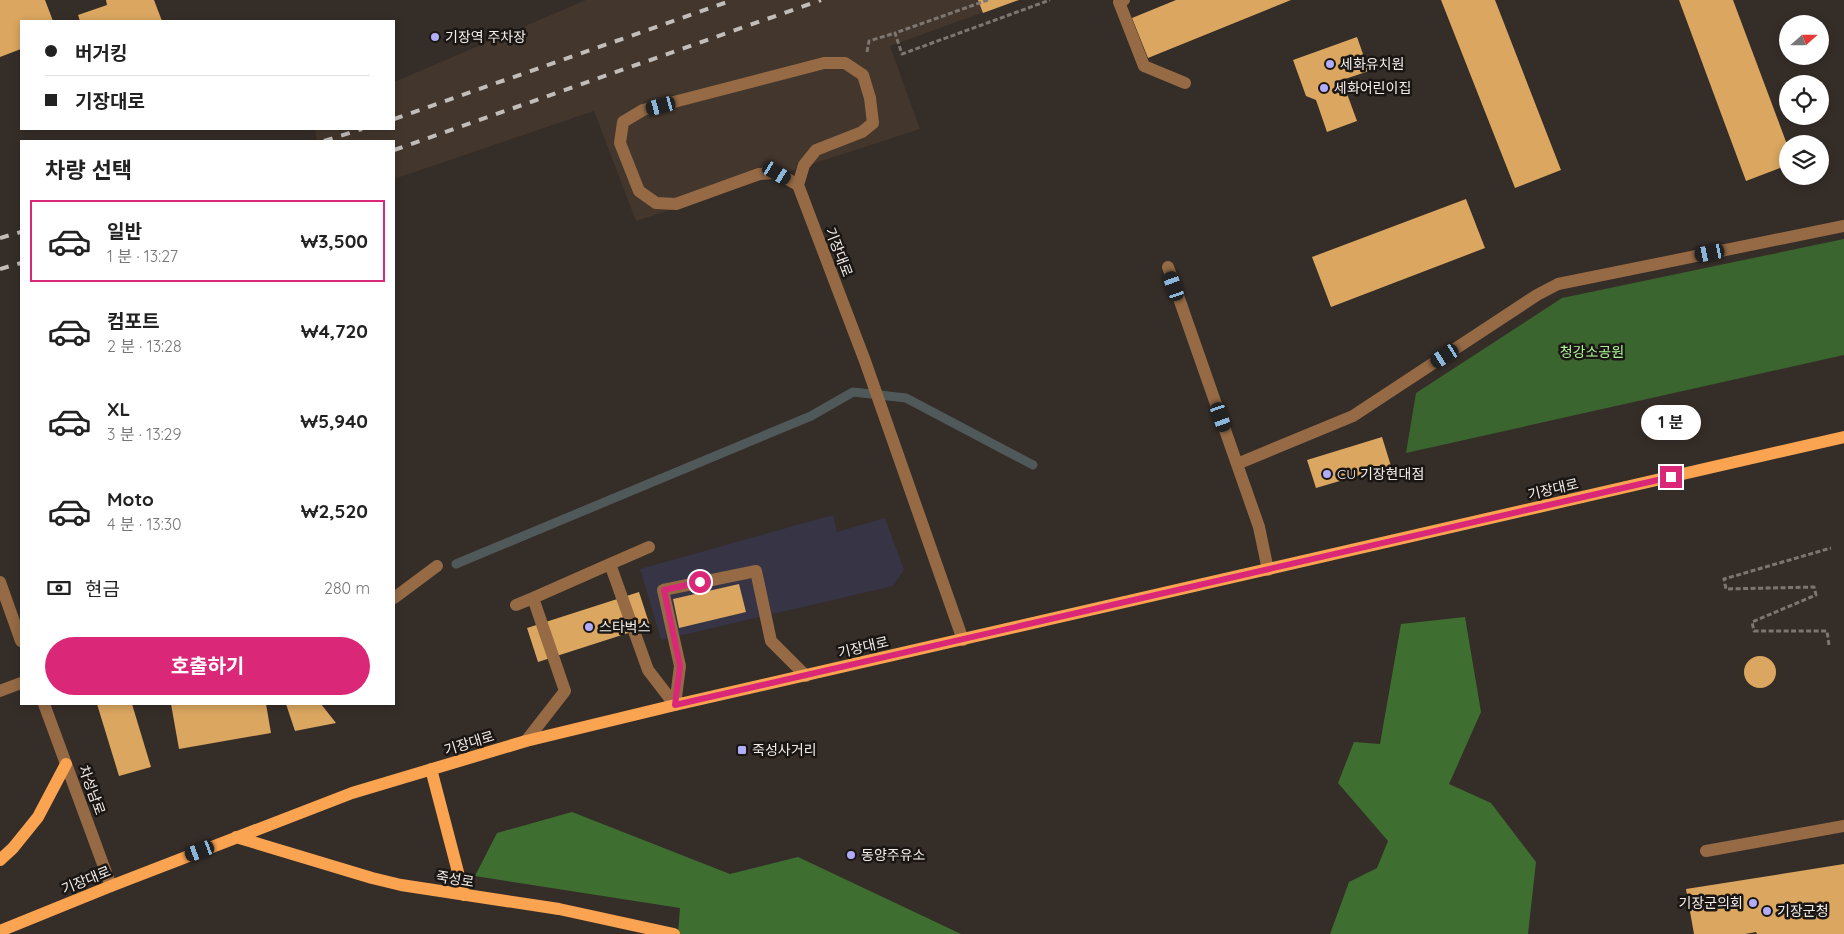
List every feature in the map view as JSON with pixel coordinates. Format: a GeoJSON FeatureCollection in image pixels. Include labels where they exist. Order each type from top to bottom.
{"type":"FeatureCollection","features":[{"type":"Feature","properties":{"kind":"main road","name":"기장대로"},"geometry":{"type":"LineString","coordinates":[[0,931],[352,793],[526,741],[675,705],[1844,437]]}},
{"type":"Feature","properties":{"kind":"main road"},"geometry":{"type":"LineString","coordinates":[[0,860],[13,848],[38,817],[66,764]]}},
{"type":"Feature","properties":{"kind":"main road"},"geometry":{"type":"LineString","coordinates":[[431,770],[464,896]]}},
{"type":"Feature","properties":{"kind":"main road","name":"죽성로"},"geometry":{"type":"LineString","coordinates":[[236,838],[372,878],[464,896],[559,909],[674,934]]}},
{"type":"Feature","properties":{"kind":"street"},"geometry":{"type":"LineString","coordinates":[[1124,0],[1119,2],[1144,66],[1185,83]]}},
{"type":"Feature","properties":{"kind":"street"},"geometry":{"type":"LineString","coordinates":[[845,62],[863,75],[870,98],[873,123],[862,132],[816,150],[804,165],[798,185],[777,173],[759,174],[676,204],[656,203],[639,191],[620,142],[623,122],[643,110],[824,63],[845,62]]}},
{"type":"Feature","properties":{"kind":"street","name":"기장대로"},"geometry":{"type":"LineString","coordinates":[[798,185],[865,361],[963,640]]}},
{"type":"Feature","properties":{"kind":"street"},"geometry":{"type":"LineString","coordinates":[[1237,464],[1353,416],[1537,295],[1558,284],[1844,226]]}},
{"type":"Feature","properties":{"kind":"street"},"geometry":{"type":"LineString","coordinates":[[1168,267],[1259,527],[1268,570]]}},
{"type":"Feature","properties":{"kind":"street"},"geometry":{"type":"LineString","coordinates":[[516,605],[649,547]]}},
{"type":"Feature","properties":{"kind":"street"},"geometry":{"type":"LineString","coordinates":[[610,564],[648,670],[675,705]]}},
{"type":"Feature","properties":{"kind":"street"},"geometry":{"type":"LineString","coordinates":[[395,597],[437,566]]}},
{"type":"Feature","properties":{"kind":"street"},"geometry":{"type":"LineString","coordinates":[[675,705],[680,666],[664,590],[756,571],[771,641],[806,676]]}},
{"type":"Feature","properties":{"kind":"street"},"geometry":{"type":"LineString","coordinates":[[0,582],[20,637]]}},
{"type":"Feature","properties":{"kind":"street"},"geometry":{"type":"LineString","coordinates":[[526,741],[565,691],[533,598]]}},
{"type":"Feature","properties":{"kind":"street"},"geometry":{"type":"LineString","coordinates":[[0,691],[20,683]]}},
{"type":"Feature","properties":{"kind":"street","name":"차성남로"},"geometry":{"type":"LineString","coordinates":[[44,705],[111,886]]}},
{"type":"Feature","properties":{"kind":"street"},"geometry":{"type":"LineString","coordinates":[[1706,851],[1844,826]]}},
{"type":"Feature","properties":{"kind":"path"},"geometry":{"type":"LineString","coordinates":[[863,75],[869,41],[988,0]]}},
{"type":"Feature","properties":{"kind":"path"},"geometry":{"type":"LineString","coordinates":[[895,33],[902,54],[1050,0]]}},
{"type":"Feature","properties":{"kind":"path"},"geometry":{"type":"LineString","coordinates":[[1829,645],[1827,631],[1754,631],[1752,622],[1816,595],[1814,587],[1726,590],[1724,579],[1831,548]]}},
{"type":"Feature","properties":{"kind":"shaded area"},"geometry":{"type":"Polygon","coordinates":[[[586,0],[1018,0],[890,46],[920,129],[636,221],[594,111],[395,179],[395,140],[317,140],[315,130],[395,130],[395,82],[586,0]]]}},
{"type":"Feature","properties":{"kind":"shaded area"},"geometry":{"type":"Polygon","coordinates":[[[833,515],[837,532],[885,518],[904,570],[893,586],[661,640],[640,569],[833,515]]]}},
{"type":"Feature","properties":{"kind":"green space","name":"청강소공원"},"geometry":{"type":"Polygon","coordinates":[[[1844,239],[1844,355],[1406,453],[1416,393],[1562,298],[1844,239]]]}},
{"type":"Feature","properties":{"kind":"green space"},"geometry":{"type":"Polygon","coordinates":[[[1465,617],[1481,712],[1449,784],[1491,803],[1536,862],[1528,934],[1330,934],[1349,882],[1377,868],[1388,841],[1338,783],[1354,742],[1380,744],[1401,624],[1465,617]]]}},
{"type":"Feature","properties":{"kind":"green space"},"geometry":{"type":"Polygon","coordinates":[[[572,812],[730,874],[798,857],[961,934],[678,934],[680,908],[475,876],[497,833],[572,812]]]}},
{"type":"Feature","properties":{"kind":"building"},"geometry":{"type":"Polygon","coordinates":[[[0,0],[45,0],[53,20],[20,20],[20,49],[0,57],[0,0]]]}},
{"type":"Feature","properties":{"kind":"building"},"geometry":{"type":"Polygon","coordinates":[[[106,0],[154,0],[162,20],[80,20],[78,15],[107,5],[106,0]]]}},
{"type":"Feature","properties":{"kind":"building"},"geometry":{"type":"Polygon","coordinates":[[[978,0],[1019,0],[983,13],[978,0]]]}},
{"type":"Feature","properties":{"kind":"building"},"geometry":{"type":"Polygon","coordinates":[[[1176,0],[1291,0],[1148,58],[1132,18],[1176,0]]]}},
{"type":"Feature","properties":{"kind":"building"},"geometry":{"type":"Polygon","coordinates":[[[1441,0],[1495,0],[1561,170],[1515,188],[1441,0]]]}},
{"type":"Feature","properties":{"kind":"building"},"geometry":{"type":"Polygon","coordinates":[[[1679,0],[1733,0],[1784,135],[1779,135],[1779,168],[1746,181],[1679,0]]]}},
{"type":"Feature","properties":{"kind":"building","name":"세화어린이집"},"geometry":{"type":"Polygon","coordinates":[[[1357,37],[1369,71],[1342,80],[1357,121],[1327,132],[1316,100],[1306,96],[1293,60],[1357,37]]]}},
{"type":"Feature","properties":{"kind":"building"},"geometry":{"type":"Polygon","coordinates":[[[1466,199],[1485,248],[1331,307],[1312,257],[1466,199]]]}},
{"type":"Feature","properties":{"kind":"building"},"geometry":{"type":"Polygon","coordinates":[[[1382,437],[1391,466],[1316,488],[1307,460],[1382,437]]]}},
{"type":"Feature","properties":{"kind":"building"},"geometry":{"type":"Polygon","coordinates":[[[739,584],[746,612],[679,628],[673,599],[739,584]]]}},
{"type":"Feature","properties":{"kind":"building","name":"스타벅스"},"geometry":{"type":"Polygon","coordinates":[[[639,592],[650,626],[538,662],[527,628],[639,592]]]}},
{"type":"Feature","properties":{"kind":"building"},"geometry":{"type":"Polygon","coordinates":[[[1760,656],[1766,657],[1771,661],[1775,666],[1775,678],[1771,683],[1766,687],[1760,688],[1754,687],[1749,683],[1745,678],[1744,672],[1745,666],[1749,661],[1754,657],[1760,656]]]}},
{"type":"Feature","properties":{"kind":"building"},"geometry":{"type":"Polygon","coordinates":[[[97,705],[132,705],[151,767],[119,776],[97,705]]]}},
{"type":"Feature","properties":{"kind":"building"},"geometry":{"type":"Polygon","coordinates":[[[171,705],[266,705],[271,733],[179,749],[171,705]]]}},
{"type":"Feature","properties":{"kind":"building"},"geometry":{"type":"Polygon","coordinates":[[[286,705],[322,705],[336,723],[295,731],[286,705]]]}},
{"type":"Feature","properties":{"kind":"building","name":"기장군청"},"geometry":{"type":"Polygon","coordinates":[[[1844,864],[1844,934],[1757,934],[1756,932],[1745,934],[1694,934],[1686,889],[1844,864]]]}},
{"type":"Feature","properties":{"kind":"waterway"},"geometry":{"type":"LineString","coordinates":[[456,564],[811,416],[853,392],[906,398],[1033,465]]}},
{"type":"Feature","properties":{"kind":"railway"},"geometry":{"type":"LineString","coordinates":[[395,119],[733,0]]}},
{"type":"Feature","properties":{"kind":"railway"},"geometry":{"type":"LineString","coordinates":[[395,150],[821,0]]}},
{"type":"Feature","properties":{"kind":"railway"},"geometry":{"type":"LineString","coordinates":[[327,140],[359,130]]}},
{"type":"Feature","properties":{"kind":"railway"},"geometry":{"type":"LineString","coordinates":[[0,238],[20,232]]}},
{"type":"Feature","properties":{"kind":"railway"},"geometry":{"type":"LineString","coordinates":[[0,269],[20,263]]}},
{"type":"Feature","properties":{"kind":"place","name":"기장역 주차장"},"geometry":{"type":"Point","coordinates":[435,37]}},
{"type":"Feature","properties":{"kind":"place","name":"세화유치원"},"geometry":{"type":"Point","coordinates":[1330,64]}},
{"type":"Feature","properties":{"kind":"place","name":"세화어린이집"},"geometry":{"type":"Point","coordinates":[1324,88]}},
{"type":"Feature","properties":{"kind":"place","name":"CU 기장현대점"},"geometry":{"type":"Point","coordinates":[1327,474]}},
{"type":"Feature","properties":{"kind":"place","name":"스타벅스"},"geometry":{"type":"Point","coordinates":[589,627]}},
{"type":"Feature","properties":{"kind":"place","name":"죽성사거리"},"geometry":{"type":"Point","coordinates":[742,750]}},
{"type":"Feature","properties":{"kind":"place","name":"동양주유소"},"geometry":{"type":"Point","coordinates":[851,855]}},
{"type":"Feature","properties":{"kind":"place","name":"기장군의회"},"geometry":{"type":"Point","coordinates":[1753,903]}},
{"type":"Feature","properties":{"kind":"place","name":"기장군청"},"geometry":{"type":"Point","coordinates":[1767,911]}},
{"type":"Feature","properties":{"kind":"route"},"geometry":{"type":"LineString","coordinates":[[700,582],[664,590],[680,666],[675,705],[1671,477]]}}]}
